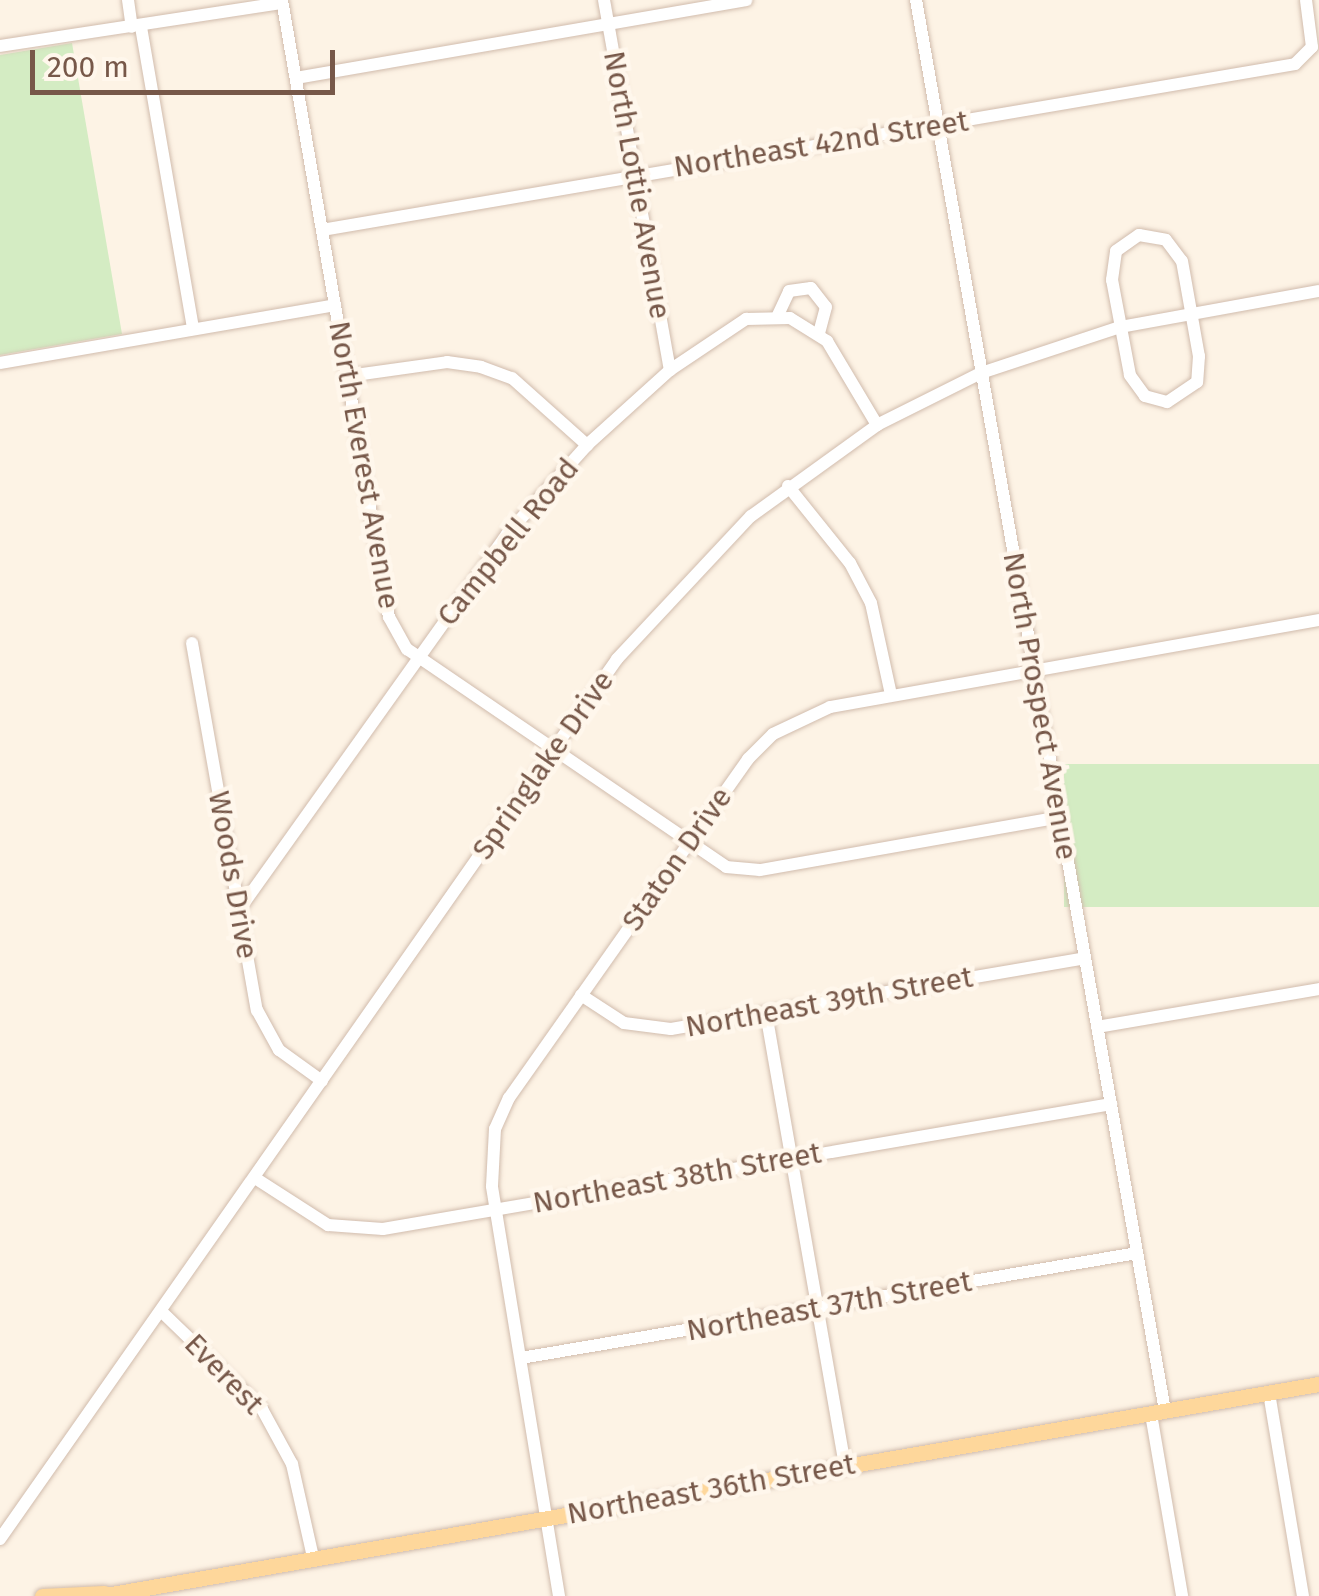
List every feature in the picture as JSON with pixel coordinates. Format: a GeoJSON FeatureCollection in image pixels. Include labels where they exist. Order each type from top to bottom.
{"type":"FeatureCollection","features":[{"type":"Feature","properties":{"kind":"main road","name":"Northeast 36th Street"},"geometry":{"type":"LineString","coordinates":[[42,1596],[91,1589],[102,1595],[1319,1384]]}},
{"type":"Feature","properties":{"kind":"street"},"geometry":{"type":"LineString","coordinates":[[128,0],[137,27],[193,329]]}},
{"type":"Feature","properties":{"kind":"street","name":"North Lottie Avenue"},"geometry":{"type":"LineString","coordinates":[[604,0],[670,370]]}},
{"type":"Feature","properties":{"kind":"street"},"geometry":{"type":"LineString","coordinates":[[296,78],[746,0]]}},
{"type":"Feature","properties":{"kind":"street","name":"North Prospect Avenue"},"geometry":{"type":"LineString","coordinates":[[916,0],[1137,1253],[1182,1596]]}},
{"type":"Feature","properties":{"kind":"street","name":"Northeast 42nd Street"},"geometry":{"type":"LineString","coordinates":[[322,230],[1281,67],[1304,60],[1312,47],[1306,0]]}},
{"type":"Feature","properties":{"kind":"street"},"geometry":{"type":"LineString","coordinates":[[0,46],[282,1]]}},
{"type":"Feature","properties":{"kind":"street","name":"North Everest Avenue"},"geometry":{"type":"LineString","coordinates":[[282,1],[389,617],[398,638],[553,751],[726,867],[747,871],[1060,817]]}},
{"type":"Feature","properties":{"kind":"street"},"geometry":{"type":"LineString","coordinates":[[1154,234],[1176,248],[1191,312],[1197,382],[1167,402],[1136,388],[1120,326],[1111,266],[1116,251],[1139,235],[1154,234]]}},
{"type":"Feature","properties":{"kind":"street"},"geometry":{"type":"LineString","coordinates":[[820,334],[826,307],[811,288],[790,291],[778,315],[820,334],[877,425]]}},
{"type":"Feature","properties":{"kind":"street","name":"Springlake Drive"},"geometry":{"type":"LineString","coordinates":[[0,1539],[553,751],[659,608],[788,486],[877,425],[981,373],[1120,326],[1319,291]]}},
{"type":"Feature","properties":{"kind":"street"},"geometry":{"type":"LineString","coordinates":[[0,363],[335,305]]}},
{"type":"Feature","properties":{"kind":"street","name":"Campbell Road"},"geometry":{"type":"LineString","coordinates":[[239,910],[508,534],[587,445],[670,370],[727,328],[778,315]]}},
{"type":"Feature","properties":{"kind":"street"},"geometry":{"type":"LineString","coordinates":[[348,376],[446,362],[481,366],[512,378],[587,445]]}},
{"type":"Feature","properties":{"kind":"street"},"geometry":{"type":"LineString","coordinates":[[788,486],[844,554],[871,603],[890,695]]}},
{"type":"Feature","properties":{"kind":"street","name":"Staton Drive"},"geometry":{"type":"LineString","coordinates":[[547,1517],[496,1209],[490,1155],[500,1116],[687,844],[774,734],[818,710],[1319,620]]}},
{"type":"Feature","properties":{"kind":"street","name":"Woods Drive"},"geometry":{"type":"LineString","coordinates":[[192,642],[252,992],[268,1034],[322,1080]]}},
{"type":"Feature","properties":{"kind":"street","name":"Northeast 39th Street"},"geometry":{"type":"LineString","coordinates":[[581,995],[624,1023],[648,1028],[766,1013],[1085,958]]}},
{"type":"Feature","properties":{"kind":"street"},"geometry":{"type":"LineString","coordinates":[[1098,1027],[1319,990]]}},
{"type":"Feature","properties":{"kind":"street"},"geometry":{"type":"LineString","coordinates":[[766,1013],[845,1466]]}},
{"type":"Feature","properties":{"kind":"street","name":"Northeast 38th Street"},"geometry":{"type":"LineString","coordinates":[[255,1178],[305,1215],[354,1230],[1111,1104]]}},
{"type":"Feature","properties":{"kind":"street","name":"Northeast 37th Street"},"geometry":{"type":"LineString","coordinates":[[522,1358],[1137,1253]]}},
{"type":"Feature","properties":{"kind":"street","name":"Everest"},"geometry":{"type":"LineString","coordinates":[[161,1311],[262,1409],[292,1464],[313,1557]]}},
{"type":"Feature","properties":{"kind":"street"},"geometry":{"type":"LineString","coordinates":[[1269,1393],[1304,1596]]}},
{"type":"Feature","properties":{"kind":"street"},"geometry":{"type":"LineString","coordinates":[[547,1517],[559,1596]]}},
{"type":"Feature","properties":{"kind":"green space"},"geometry":{"type":"Polygon","coordinates":[[[72,43],[122,334],[0,355],[0,55],[72,43]]]}},
{"type":"Feature","properties":{"kind":"green space"},"geometry":{"type":"Polygon","coordinates":[[[1064,764],[1319,764],[1319,907],[1064,907],[1064,764]]]}}]}
